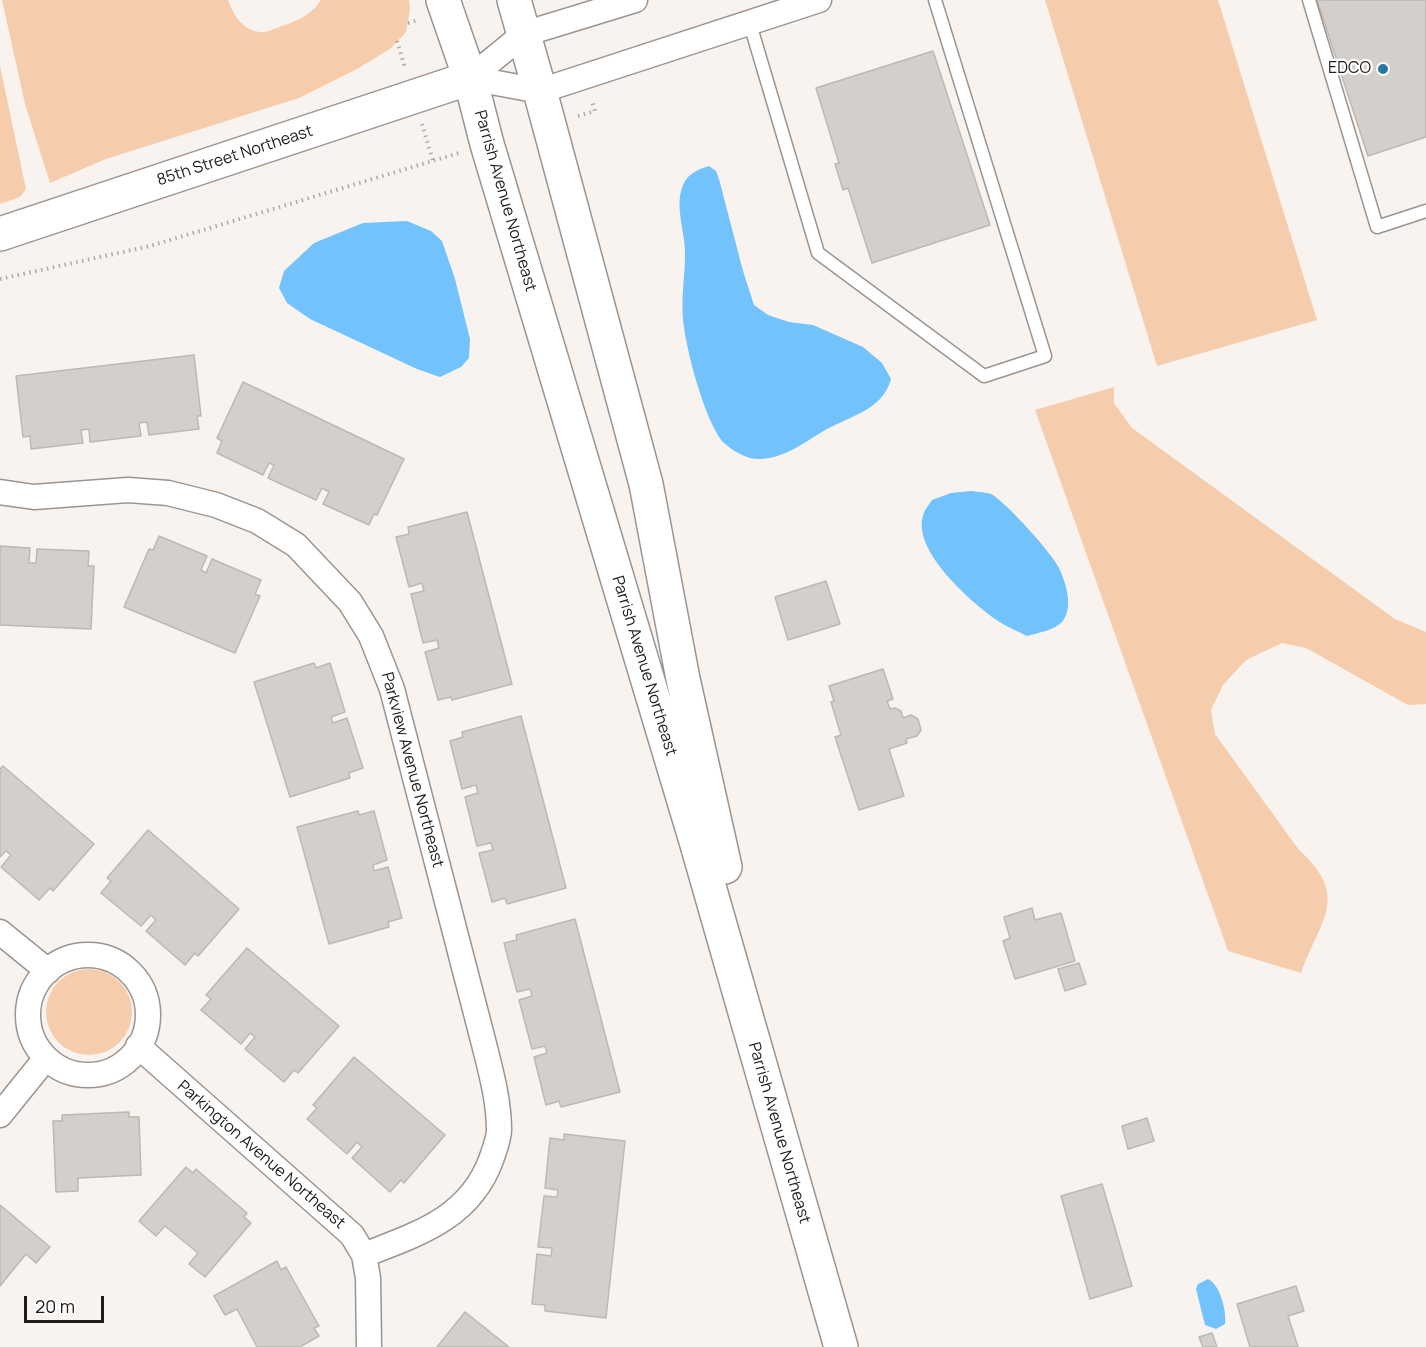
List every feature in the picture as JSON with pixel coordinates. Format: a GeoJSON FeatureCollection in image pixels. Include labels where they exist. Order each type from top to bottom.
{"type":"FeatureCollection","features":[{"type":"Feature","properties":{"kind":"main road","name":"Parrish Avenue Northeast"},"geometry":{"type":"LineString","coordinates":[[443,0],[470,78],[696,841],[839,1341]]}},
{"type":"Feature","properties":{"kind":"main road","name":"Parrish Avenue Northeast"},"geometry":{"type":"LineString","coordinates":[[514,0],[646,484],[683,679],[715,826],[787,1111],[839,1341]]}},
{"type":"Feature","properties":{"kind":"main road","name":"85th Street Northeast"},"geometry":{"type":"LineString","coordinates":[[0,234],[470,78]]}},
{"type":"Feature","properties":{"kind":"street","name":"85th Street Northeast"},"geometry":{"type":"LineString","coordinates":[[470,78],[524,34],[634,0]]}},
{"type":"Feature","properties":{"kind":"street","name":"85th Street Northeast"},"geometry":{"type":"LineString","coordinates":[[470,78],[540,91],[819,0]]}},
{"type":"Feature","properties":{"kind":"street","name":"Parkview Avenue Northeast"},"geometry":{"type":"LineString","coordinates":[[0,492],[34,497],[128,490],[168,493],[216,504],[257,521],[296,545],[350,602],[371,636],[393,689],[493,1077],[499,1132],[486,1173],[471,1196],[451,1215],[425,1230],[364,1255]]}},
{"type":"Feature","properties":{"kind":"street"},"geometry":{"type":"LineString","coordinates":[[0,932],[48,971]]}},
{"type":"Feature","properties":{"kind":"street"},"geometry":{"type":"LineString","coordinates":[[84,955],[104,957],[122,966],[136,980],[145,998],[148,1018],[144,1037],[138,1046],[134,1054],[119,1066],[100,1074],[81,1075],[62,1070],[46,1059],[34,1042],[28,1024],[28,1004],[35,986],[48,971],[64,960],[84,955]]}},
{"type":"Feature","properties":{"kind":"street","name":"Parkington Avenue Northeast"},"geometry":{"type":"LineString","coordinates":[[138,1046],[352,1235],[364,1255],[368,1278],[369,1347]]}},
{"type":"Feature","properties":{"kind":"street"},"geometry":{"type":"LineString","coordinates":[[0,1115],[46,1059]]}},
{"type":"Feature","properties":{"kind":"lane"},"geometry":{"type":"LineString","coordinates":[[750,24],[818,253],[984,376],[1044,356],[935,0]]}},
{"type":"Feature","properties":{"kind":"lane"},"geometry":{"type":"LineString","coordinates":[[1309,0],[1377,227],[1426,211]]}},
{"type":"Feature","properties":{"kind":"path"},"geometry":{"type":"LineString","coordinates":[[0,279],[150,246],[433,161]]}},
{"type":"Feature","properties":{"kind":"shaded area"},"geometry":{"type":"Polygon","coordinates":[[[2,0],[228,0],[243,25],[254,31],[262,32],[299,19],[309,13],[321,0],[409,0],[410,9],[406,32],[390,49],[357,69],[299,98],[106,159],[50,183],[25,104],[2,0]]]}},
{"type":"Feature","properties":{"kind":"shaded area"},"geometry":{"type":"Polygon","coordinates":[[[1045,0],[1218,0],[1317,320],[1157,366],[1045,0]]]}},
{"type":"Feature","properties":{"kind":"shaded area"},"geometry":{"type":"Polygon","coordinates":[[[0,66],[26,189],[20,197],[0,204],[0,66]]]}},
{"type":"Feature","properties":{"kind":"shaded area"},"geometry":{"type":"Polygon","coordinates":[[[1114,387],[1114,403],[1132,428],[1395,619],[1426,632],[1426,704],[1408,705],[1306,648],[1282,643],[1246,660],[1223,685],[1211,710],[1215,734],[1324,882],[1327,909],[1301,973],[1228,951],[1035,410],[1114,387]]]}},
{"type":"Feature","properties":{"kind":"shaded area"},"geometry":{"type":"Polygon","coordinates":[[[89,969],[113,976],[125,988],[132,1012],[125,1036],[113,1048],[89,1055],[65,1048],[53,1036],[46,1012],[53,988],[65,976],[89,969]]]}},
{"type":"Feature","properties":{"kind":"water"},"geometry":{"type":"Polygon","coordinates":[[[709,166],[716,171],[719,179],[754,305],[768,315],[789,322],[813,325],[863,347],[882,363],[891,379],[887,390],[872,406],[792,450],[769,458],[755,459],[746,456],[724,443],[703,402],[688,347],[683,311],[685,246],[681,219],[681,191],[691,174],[709,166]]]}},
{"type":"Feature","properties":{"kind":"water"},"geometry":{"type":"Polygon","coordinates":[[[407,221],[431,231],[442,241],[455,279],[470,339],[469,358],[461,367],[440,377],[417,369],[310,319],[287,303],[279,288],[284,271],[314,243],[363,223],[407,221]]]}},
{"type":"Feature","properties":{"kind":"water"},"geometry":{"type":"Polygon","coordinates":[[[971,491],[991,494],[1000,501],[1055,561],[1068,595],[1068,610],[1059,625],[1027,636],[1005,625],[987,613],[960,589],[935,560],[926,545],[922,530],[924,512],[932,500],[951,493],[971,491]]]}},
{"type":"Feature","properties":{"kind":"water"},"geometry":{"type":"Polygon","coordinates":[[[1208,1279],[1219,1292],[1225,1313],[1225,1324],[1216,1329],[1205,1325],[1196,1289],[1198,1284],[1208,1279]]]}},
{"type":"Feature","properties":{"kind":"building","name":"EDCO"},"geometry":{"type":"Polygon","coordinates":[[[1317,0],[1426,0],[1426,137],[1368,156],[1317,0]]]}},
{"type":"Feature","properties":{"kind":"building"},"geometry":{"type":"Polygon","coordinates":[[[933,51],[990,225],[872,263],[848,188],[843,190],[835,164],[839,163],[816,88],[933,51]]]}},
{"type":"Feature","properties":{"kind":"building"},"geometry":{"type":"Polygon","coordinates":[[[194,355],[201,416],[197,416],[199,429],[149,435],[147,422],[139,423],[141,436],[90,442],[89,429],[81,430],[83,443],[31,449],[30,436],[23,437],[16,376],[194,355]]]}},
{"type":"Feature","properties":{"kind":"building"},"geometry":{"type":"Polygon","coordinates":[[[243,382],[404,459],[377,515],[374,514],[369,525],[323,504],[329,492],[322,488],[316,500],[268,478],[274,465],[269,463],[263,475],[217,453],[222,441],[217,438],[243,382]]]}},
{"type":"Feature","properties":{"kind":"building"},"geometry":{"type":"Polygon","coordinates":[[[467,512],[512,684],[452,700],[451,697],[438,700],[425,652],[439,648],[437,640],[423,643],[411,594],[424,591],[422,583],[409,587],[396,537],[409,534],[408,527],[467,512]]]}},
{"type":"Feature","properties":{"kind":"building"},"geometry":{"type":"Polygon","coordinates":[[[159,536],[207,556],[201,570],[206,573],[212,559],[261,580],[255,594],[260,596],[235,653],[124,607],[149,549],[153,550],[159,536]]]}},
{"type":"Feature","properties":{"kind":"building"},"geometry":{"type":"Polygon","coordinates":[[[0,546],[30,548],[29,563],[36,563],[37,549],[89,551],[88,566],[94,566],[91,629],[0,625],[0,546]]]}},
{"type":"Feature","properties":{"kind":"building"},"geometry":{"type":"Polygon","coordinates":[[[826,581],[840,624],[788,640],[775,597],[826,581]]]}},
{"type":"Feature","properties":{"kind":"building"},"geometry":{"type":"Polygon","coordinates":[[[314,663],[316,668],[330,663],[345,712],[331,717],[333,723],[347,718],[363,768],[349,773],[350,778],[290,797],[254,682],[314,663]]]}},
{"type":"Feature","properties":{"kind":"building"},"geometry":{"type":"Polygon","coordinates":[[[883,669],[893,699],[887,701],[890,709],[895,708],[901,711],[903,718],[911,715],[918,719],[921,730],[917,736],[906,739],[907,743],[889,749],[904,796],[859,810],[835,737],[841,735],[831,702],[834,701],[829,686],[883,669]]]}},
{"type":"Feature","properties":{"kind":"building"},"geometry":{"type":"Polygon","coordinates":[[[521,716],[566,888],[507,904],[505,898],[492,902],[479,853],[493,850],[491,843],[477,846],[465,797],[478,793],[476,785],[462,789],[450,741],[463,737],[462,732],[521,716]]]}},
{"type":"Feature","properties":{"kind":"building"},"geometry":{"type":"Polygon","coordinates":[[[3,766],[94,844],[53,891],[50,888],[39,900],[1,867],[11,855],[6,851],[0,857],[0,769],[3,766]]]}},
{"type":"Feature","properties":{"kind":"building"},"geometry":{"type":"Polygon","coordinates":[[[358,811],[359,815],[374,811],[387,860],[373,865],[374,871],[388,867],[402,918],[388,922],[389,927],[329,944],[297,827],[358,811]]]}},
{"type":"Feature","properties":{"kind":"building"},"geometry":{"type":"Polygon","coordinates":[[[148,830],[239,909],[198,956],[195,953],[185,965],[146,931],[156,920],[151,915],[141,926],[101,893],[111,881],[107,878],[148,830]]]}},
{"type":"Feature","properties":{"kind":"building"},"geometry":{"type":"Polygon","coordinates":[[[1032,908],[1035,920],[1061,913],[1075,961],[1015,979],[1003,941],[1010,938],[1004,917],[1032,908]]]}},
{"type":"Feature","properties":{"kind":"building"},"geometry":{"type":"Polygon","coordinates":[[[575,919],[620,1092],[561,1107],[559,1101],[546,1105],[534,1057],[547,1053],[545,1046],[532,1049],[519,1000],[532,996],[530,989],[517,992],[504,943],[517,940],[516,935],[575,919]]]}},
{"type":"Feature","properties":{"kind":"building"},"geometry":{"type":"Polygon","coordinates":[[[247,948],[339,1026],[298,1073],[294,1070],[284,1082],[245,1049],[255,1037],[250,1033],[241,1044],[201,1010],[211,999],[206,995],[247,948]]]}},
{"type":"Feature","properties":{"kind":"building"},"geometry":{"type":"Polygon","coordinates":[[[1079,963],[1086,984],[1065,991],[1058,969],[1079,963]]]}},
{"type":"Feature","properties":{"kind":"building"},"geometry":{"type":"Polygon","coordinates":[[[354,1057],[445,1135],[404,1183],[401,1180],[390,1192],[352,1158],[362,1147],[357,1142],[347,1154],[307,1119],[317,1108],[313,1105],[354,1057]]]}},
{"type":"Feature","properties":{"kind":"building"},"geometry":{"type":"Polygon","coordinates":[[[129,1112],[129,1117],[139,1117],[141,1175],[78,1178],[78,1191],[56,1192],[53,1121],[62,1121],[62,1115],[129,1112]]]}},
{"type":"Feature","properties":{"kind":"building"},"geometry":{"type":"Polygon","coordinates":[[[1147,1118],[1154,1141],[1128,1149],[1122,1126],[1147,1118]]]}},
{"type":"Feature","properties":{"kind":"building"},"geometry":{"type":"Polygon","coordinates":[[[564,1134],[625,1141],[606,1318],[545,1311],[545,1305],[532,1304],[537,1254],[551,1256],[552,1248],[538,1247],[544,1196],[557,1197],[558,1190],[545,1188],[550,1138],[564,1140],[564,1134]]]}},
{"type":"Feature","properties":{"kind":"building"},"geometry":{"type":"Polygon","coordinates":[[[186,1167],[193,1173],[196,1169],[247,1213],[244,1217],[251,1223],[205,1277],[189,1264],[198,1253],[165,1226],[156,1236],[139,1221],[186,1167]]]}},
{"type":"Feature","properties":{"kind":"building"},"geometry":{"type":"Polygon","coordinates":[[[1102,1184],[1132,1286],[1090,1299],[1061,1196],[1102,1184]]]}},
{"type":"Feature","properties":{"kind":"building"},"geometry":{"type":"Polygon","coordinates":[[[0,1205],[50,1247],[36,1263],[26,1254],[0,1286],[0,1205]]]}},
{"type":"Feature","properties":{"kind":"building"},"geometry":{"type":"Polygon","coordinates":[[[277,1261],[281,1270],[286,1267],[319,1326],[314,1328],[319,1336],[300,1347],[257,1347],[237,1309],[225,1315],[214,1296],[277,1261]]]}},
{"type":"Feature","properties":{"kind":"building"},"geometry":{"type":"Polygon","coordinates":[[[1296,1286],[1304,1311],[1288,1316],[1298,1347],[1250,1347],[1237,1304],[1296,1286]]]}},
{"type":"Feature","properties":{"kind":"building"},"geometry":{"type":"Polygon","coordinates":[[[465,1312],[509,1347],[437,1347],[465,1312]]]}},
{"type":"Feature","properties":{"kind":"building"},"geometry":{"type":"Polygon","coordinates":[[[1212,1333],[1217,1347],[1203,1347],[1199,1337],[1212,1333]]]}},
{"type":"Feature","properties":{"kind":"place","name":"EDCO"},"geometry":{"type":"Point","coordinates":[1383,69]}}]}
